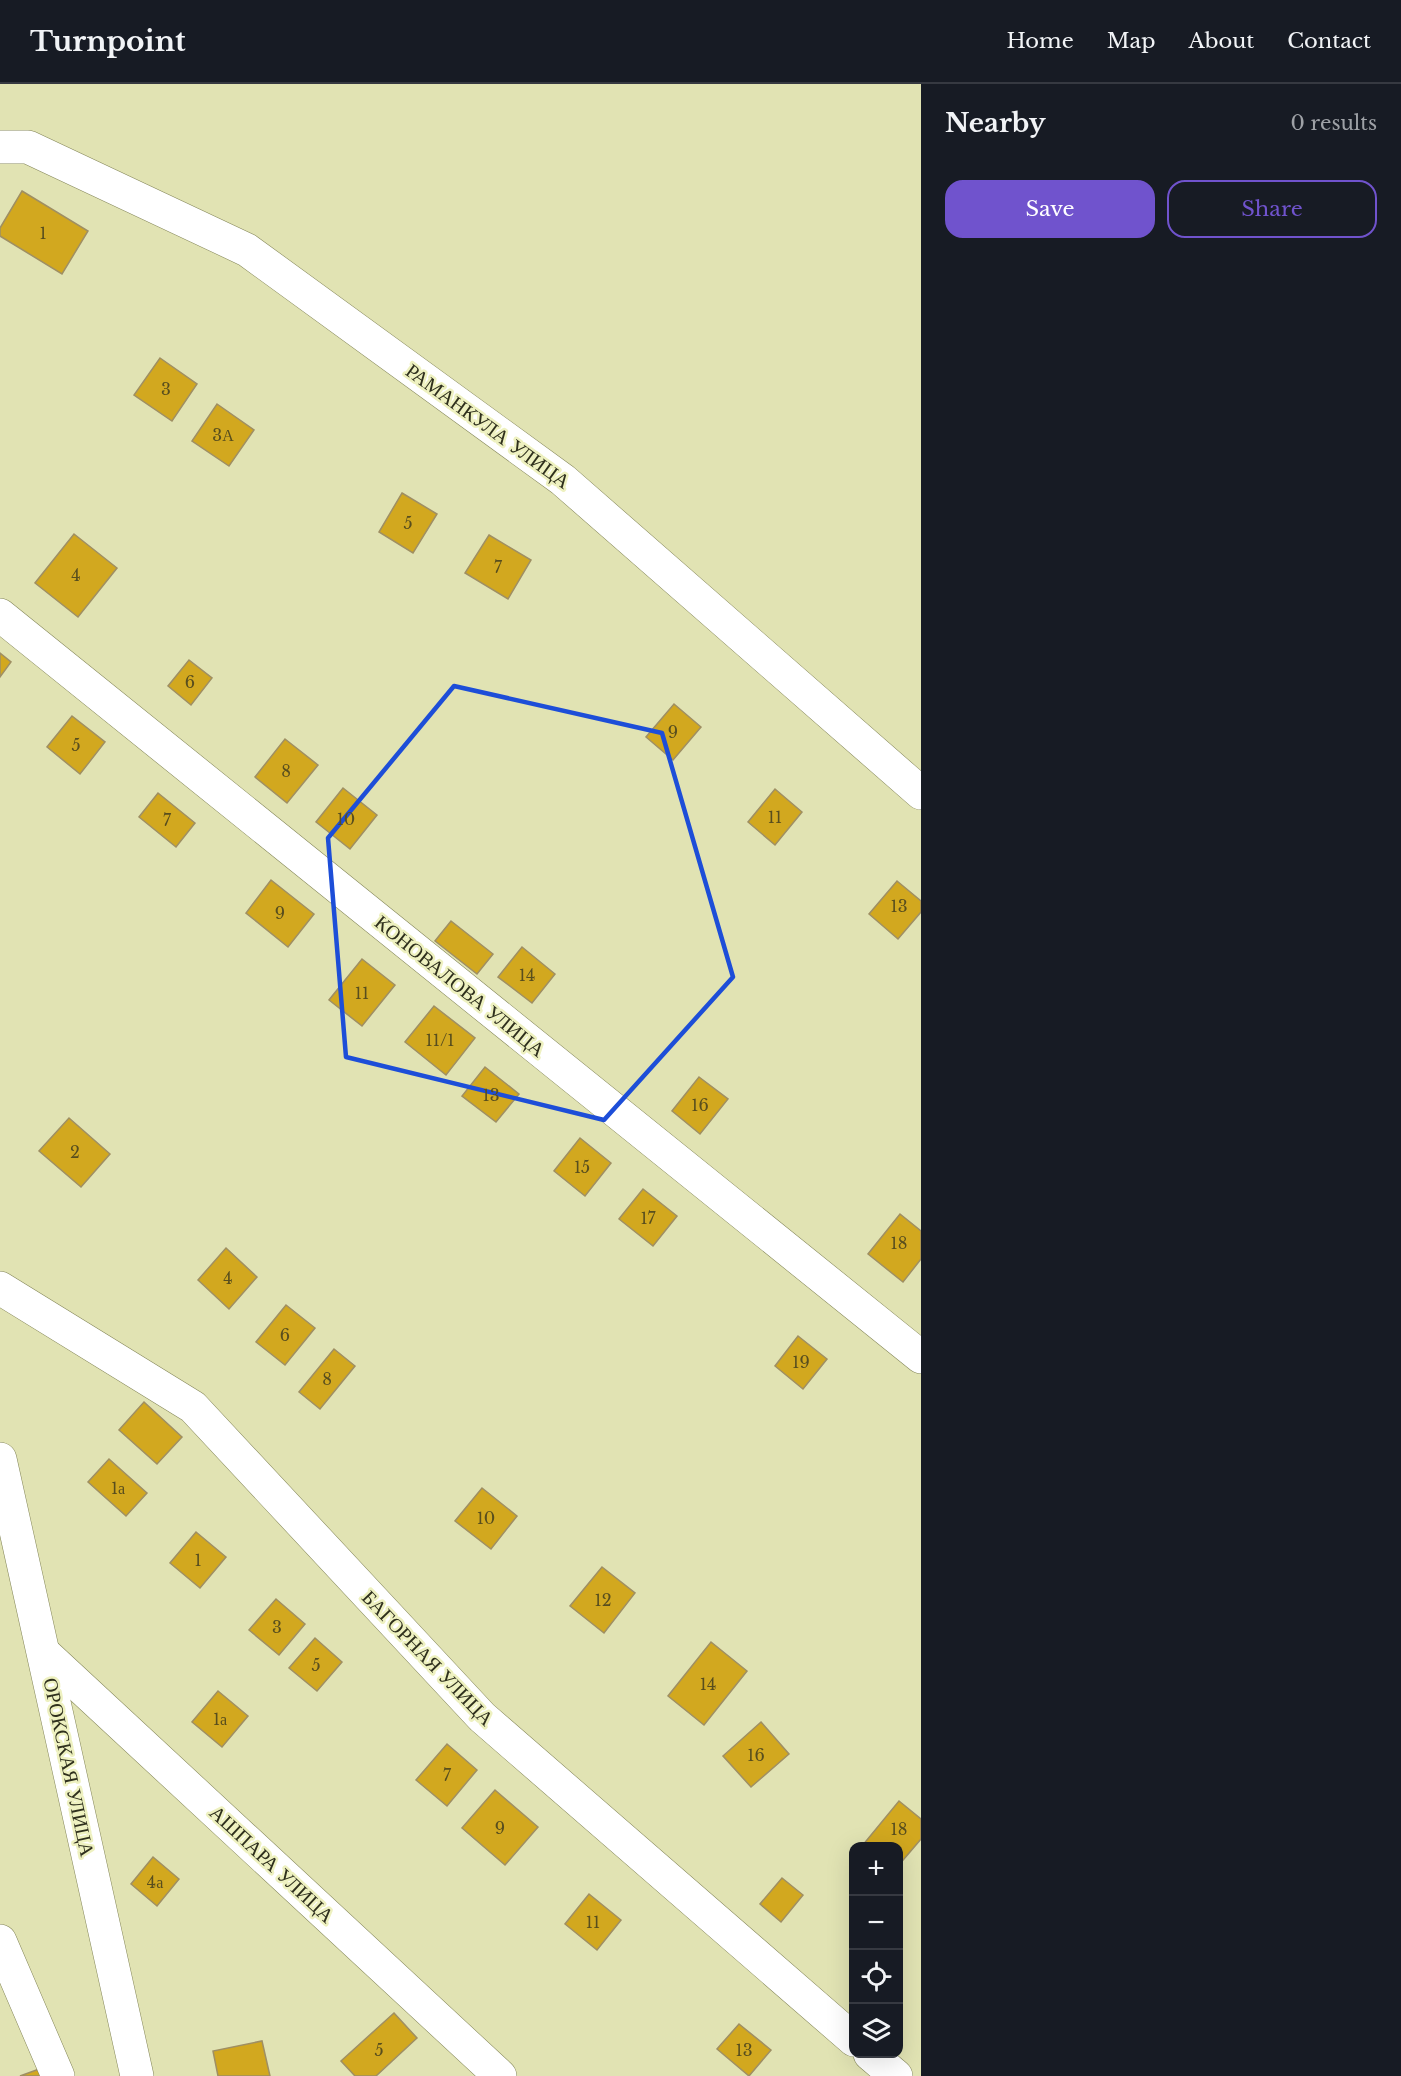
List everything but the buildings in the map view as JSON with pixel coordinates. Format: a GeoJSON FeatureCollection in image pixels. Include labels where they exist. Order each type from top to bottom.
{"type":"FeatureCollection","features":[{"type":"Feature","properties":{"kind":"street","name":"РАМАНКУЛА УЛИЦА"},"geometry":{"type":"LineString","coordinates":[[0,147],[28,147],[247,250],[563,480],[921,793]]}},
{"type":"Feature","properties":{"kind":"street","name":"КОНОВАЛОВА УЛИЦА"},"geometry":{"type":"LineString","coordinates":[[0,615],[921,1356]]}},
{"type":"Feature","properties":{"kind":"street","name":"БАГОРНАЯ УЛИЦА"},"geometry":{"type":"LineString","coordinates":[[0,1288],[193,1407],[482,1717],[849,2036]]}},
{"type":"Feature","properties":{"kind":"street","name":"ОРОКСКАЯ УЛИЦА"},"geometry":{"type":"LineString","coordinates":[[0,1459],[10,1542],[44,1653],[137,2076]]}},
{"type":"Feature","properties":{"kind":"street","name":"АШПАРА УЛИЦА"},"geometry":{"type":"LineString","coordinates":[[44,1653],[500,2076]]}},
{"type":"Feature","properties":{"kind":"street"},"geometry":{"type":"LineString","coordinates":[[0,1941],[58,2076]]}},
{"type":"Feature","properties":{"kind":"street"},"geometry":{"type":"LineString","coordinates":[[875,2058],[896,2076]]}},
{"type":"Feature","properties":{"kind":"highlighted area"},"geometry":{"type":"Polygon","coordinates":[[[454,686],[662,733],[733,977],[604,1120],[346,1057],[328,838],[454,686]]]}}]}
